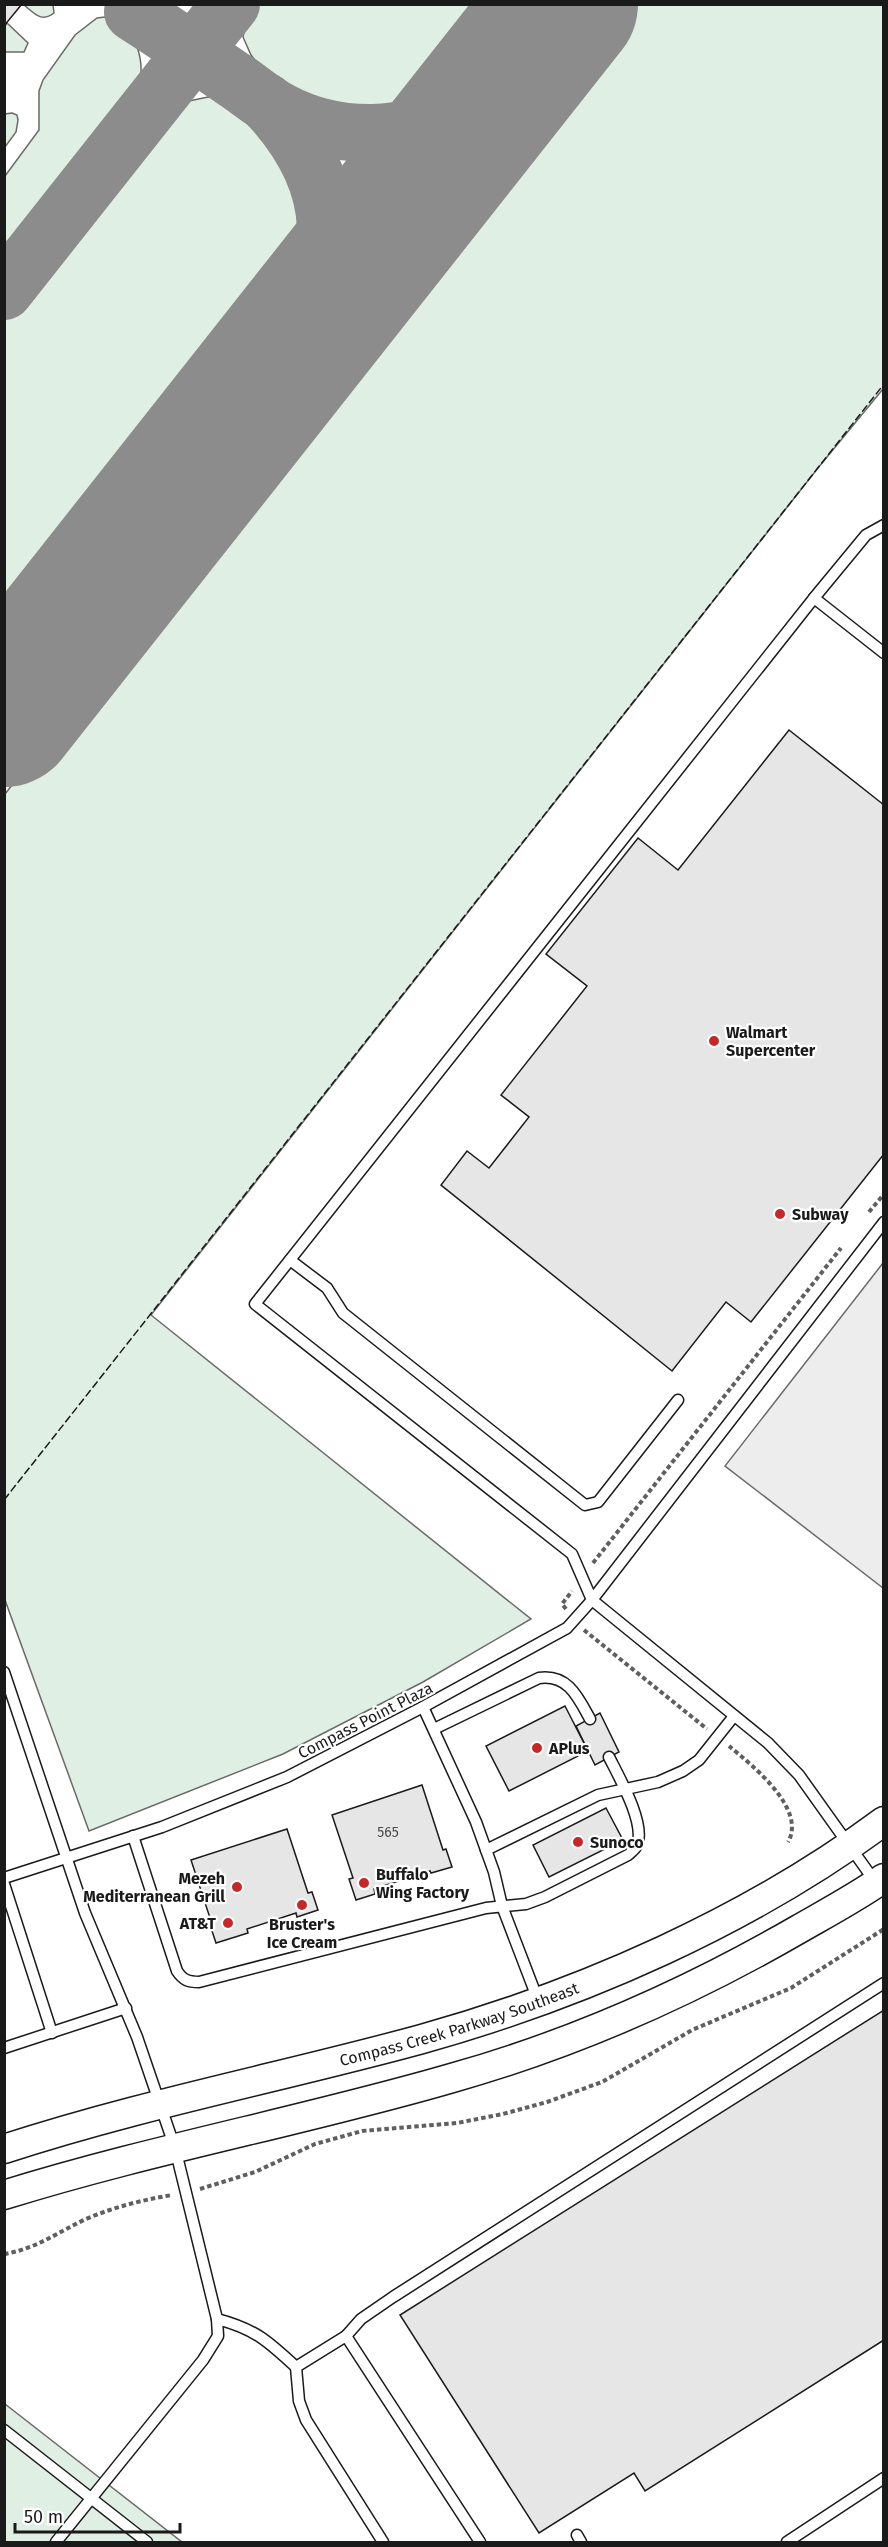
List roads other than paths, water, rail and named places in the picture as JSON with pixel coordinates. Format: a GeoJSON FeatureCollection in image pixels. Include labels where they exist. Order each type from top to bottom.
{"type":"FeatureCollection","features":[{"type":"Feature","properties":{"kind":"street","name":"Compass Creek Parkway Southeast"},"geometry":{"type":"LineString","coordinates":[[4,2149],[74,2126],[160,2103],[423,2038],[538,2001],[659,1952],[754,1902],[849,1847],[884,1821]]}},
{"type":"Feature","properties":{"kind":"street"},"geometry":{"type":"LineString","coordinates":[[4,2195],[175,2148],[453,2078],[546,2048],[621,2018],[724,1971],[881,1885]]}},
{"type":"Feature","properties":{"kind":"lane"},"geometry":{"type":"LineString","coordinates":[[881,1885],[849,1847],[799,1774],[768,1743],[592,1599],[572,1554],[255,1304],[814,598],[866,535],[884,525]]}},
{"type":"Feature","properties":{"kind":"lane"},"geometry":{"type":"LineString","coordinates":[[814,598],[884,653]]}},
{"type":"Feature","properties":{"kind":"lane","name":"Compass Point Plaza"},"geometry":{"type":"LineString","coordinates":[[4,1878],[133,1836],[266,1786],[423,1707],[567,1628],[575,1621],[884,1222]]}},
{"type":"Feature","properties":{"kind":"lane"},"geometry":{"type":"LineString","coordinates":[[290,1260],[327,1288],[343,1313],[585,1505],[598,1502],[678,1401]]}},
{"type":"Feature","properties":{"kind":"lane"},"geometry":{"type":"LineString","coordinates":[[434,1729],[539,1678],[548,1677],[568,1684],[577,1694],[590,1719]]}},
{"type":"Feature","properties":{"kind":"lane"},"geometry":{"type":"LineString","coordinates":[[5,1679],[102,1957],[126,2008],[175,2148],[217,2319],[218,2336],[203,2360],[56,2542]]}},
{"type":"Feature","properties":{"kind":"lane"},"geometry":{"type":"LineString","coordinates":[[423,1707],[486,1850],[502,1906],[538,2001]]}},
{"type":"Feature","properties":{"kind":"lane"},"geometry":{"type":"LineString","coordinates":[[486,1850],[598,1795],[658,1782],[683,1771],[699,1760],[734,1716]]}},
{"type":"Feature","properties":{"kind":"lane"},"geometry":{"type":"LineString","coordinates":[[133,1836],[177,1971],[189,1982],[207,1980],[486,1908],[526,1904],[628,1856],[638,1845],[639,1828],[626,1790],[609,1757]]}},
{"type":"Feature","properties":{"kind":"lane"},"geometry":{"type":"LineString","coordinates":[[4,1884],[52,2032]]}},
{"type":"Feature","properties":{"kind":"lane"},"geometry":{"type":"LineString","coordinates":[[296,2367],[346,2336],[361,2319],[393,2297],[884,1983]]}},
{"type":"Feature","properties":{"kind":"lane"},"geometry":{"type":"LineString","coordinates":[[4,2048],[126,2008]]}},
{"type":"Feature","properties":{"kind":"lane"},"geometry":{"type":"LineString","coordinates":[[217,2319],[244,2326],[265,2338],[296,2367],[299,2401],[306,2420],[383,2542]]}},
{"type":"Feature","properties":{"kind":"lane"},"geometry":{"type":"LineString","coordinates":[[346,2336],[480,2542]]}},
{"type":"Feature","properties":{"kind":"lane"},"geometry":{"type":"LineString","coordinates":[[4,2430],[147,2542]]}},
{"type":"Feature","properties":{"kind":"lane"},"geometry":{"type":"LineString","coordinates":[[787,2542],[884,2478]]}},
{"type":"Feature","properties":{"kind":"place","name":"Walmart Supercenter"},"geometry":{"type":"Point","coordinates":[714,1041]}},
{"type":"Feature","properties":{"kind":"place","name":"Subway"},"geometry":{"type":"Point","coordinates":[780,1214]}},
{"type":"Feature","properties":{"kind":"place","name":"APlus"},"geometry":{"type":"Point","coordinates":[537,1748]}},
{"type":"Feature","properties":{"kind":"place","name":"Sunoco"},"geometry":{"type":"Point","coordinates":[578,1842]}},
{"type":"Feature","properties":{"kind":"place","name":"Buffalo Wing Factory"},"geometry":{"type":"Point","coordinates":[364,1883]}},
{"type":"Feature","properties":{"kind":"place","name":"Mezeh Mediterranean Grill"},"geometry":{"type":"Point","coordinates":[237,1887]}},
{"type":"Feature","properties":{"kind":"place","name":"Bruster's Ice Cream"},"geometry":{"type":"Point","coordinates":[302,1905]}},
{"type":"Feature","properties":{"kind":"place","name":"AT&T"},"geometry":{"type":"Point","coordinates":[228,1923]}}]}
